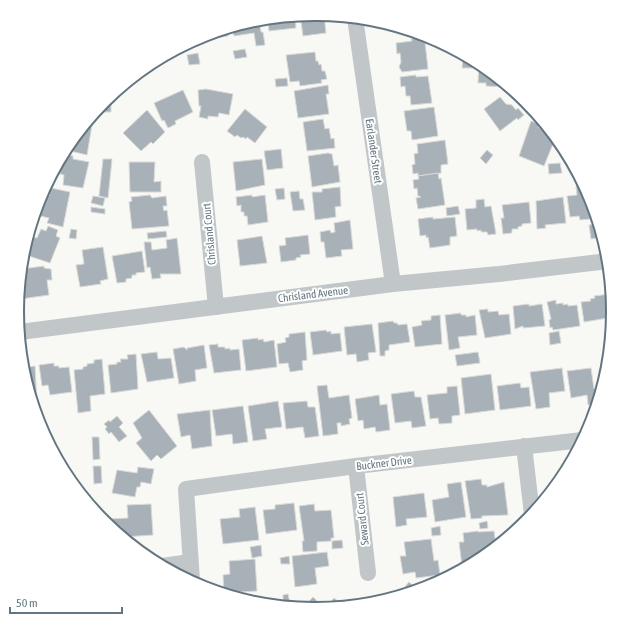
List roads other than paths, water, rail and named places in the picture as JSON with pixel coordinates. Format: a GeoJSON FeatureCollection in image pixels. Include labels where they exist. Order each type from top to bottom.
{"type":"FeatureCollection","features":[{"type":"Feature","properties":{"kind":"street","name":"Earlander Street"},"geometry":{"type":"LineString","coordinates":[[356,24],[393,284]]}},
{"type":"Feature","properties":{"kind":"street","name":"Chrisland Court"},"geometry":{"type":"LineString","coordinates":[[202,162],[216,307]]}},
{"type":"Feature","properties":{"kind":"street","name":"Chrisland Avenue"},"geometry":{"type":"LineString","coordinates":[[25,331],[393,284],[499,274],[601,262]]}},
{"type":"Feature","properties":{"kind":"street","name":"Buckner Drive"},"geometry":{"type":"LineString","coordinates":[[190,562],[186,489],[356,466],[576,441]]}},
{"type":"Feature","properties":{"kind":"street"},"geometry":{"type":"LineString","coordinates":[[524,446],[531,505]]}},
{"type":"Feature","properties":{"kind":"street","name":"Seward Court"},"geometry":{"type":"LineString","coordinates":[[356,466],[368,573]]}},
{"type":"Feature","properties":{"kind":"street"},"geometry":{"type":"LineString","coordinates":[[173,564],[190,562],[191,574]]}}]}
